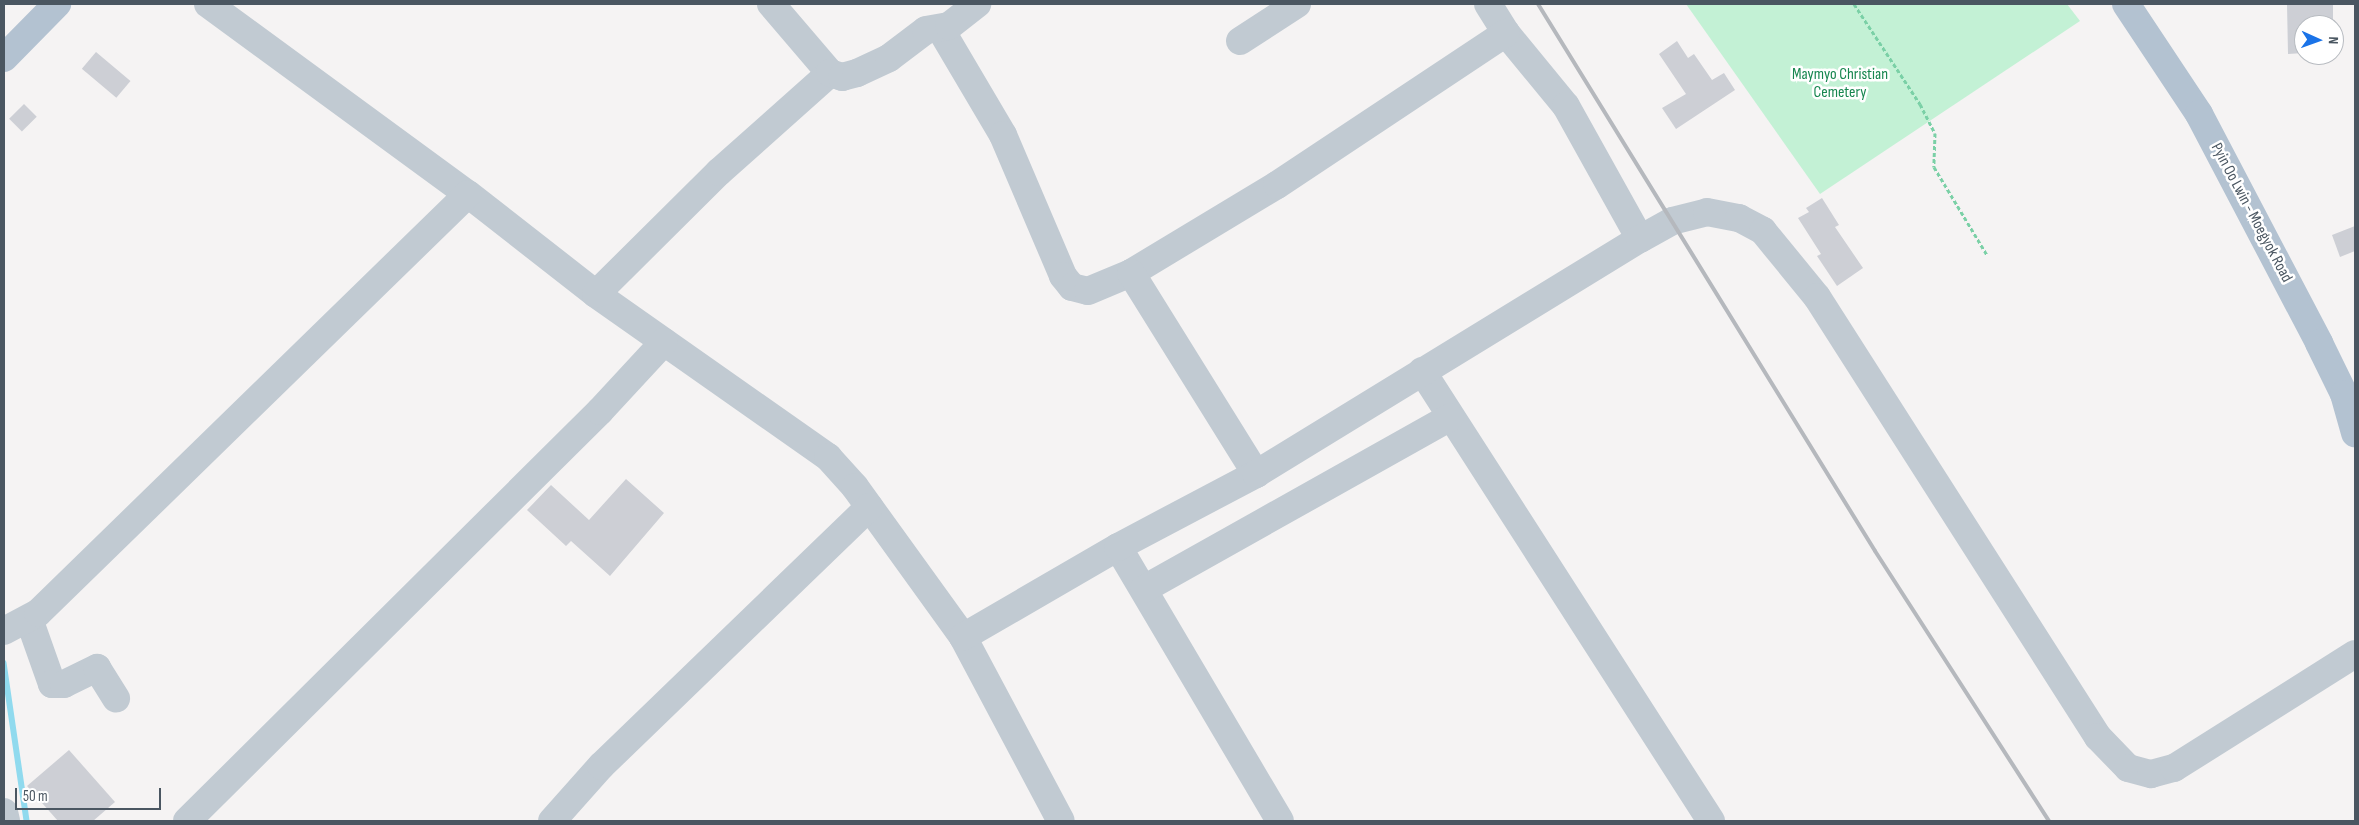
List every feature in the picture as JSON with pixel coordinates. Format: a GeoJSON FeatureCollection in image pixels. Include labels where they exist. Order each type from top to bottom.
{"type":"FeatureCollection","features":[{"type":"Feature","properties":{"kind":"main road"},"geometry":{"type":"LineString","coordinates":[[4,58],[57,4]]}},
{"type":"Feature","properties":{"kind":"main road","name":"Pyin Oo Lwin - Moegyok Road"},"geometry":{"type":"LineString","coordinates":[[2126,4],[2199,114],[2344,394],[2355,433]]}},
{"type":"Feature","properties":{"kind":"street"},"geometry":{"type":"LineString","coordinates":[[208,4],[468,194],[596,294],[828,457],[869,507],[963,637],[1062,821]]}},
{"type":"Feature","properties":{"kind":"street"},"geometry":{"type":"LineString","coordinates":[[771,4],[830,73],[842,77],[857,73],[889,58],[926,30],[941,30],[977,4]]}},
{"type":"Feature","properties":{"kind":"street"},"geometry":{"type":"LineString","coordinates":[[1240,41],[1296,4]]}},
{"type":"Feature","properties":{"kind":"street"},"geometry":{"type":"LineString","coordinates":[[1488,4],[1506,33],[1566,106],[1640,239]]}},
{"type":"Feature","properties":{"kind":"street"},"geometry":{"type":"LineString","coordinates":[[941,30],[1003,135],[1063,276],[1072,287],[1088,291],[1131,273],[1277,185],[1506,33]]}},
{"type":"Feature","properties":{"kind":"street"},"geometry":{"type":"LineString","coordinates":[[596,294],[719,172],[830,73]]}},
{"type":"Feature","properties":{"kind":"street"},"geometry":{"type":"LineString","coordinates":[[116,698],[98,670],[93,668],[64,684],[52,684],[14,627],[468,194]]}},
{"type":"Feature","properties":{"kind":"street"},"geometry":{"type":"LineString","coordinates":[[963,637],[1118,547],[1256,474],[1640,239],[1672,221],[1707,212],[1740,218],[1763,231],[1817,297],[2098,737],[2128,768],[2151,774],[2174,768],[2355,654]]}},
{"type":"Feature","properties":{"kind":"street"},"geometry":{"type":"LineString","coordinates":[[1131,273],[1256,474]]}},
{"type":"Feature","properties":{"kind":"street"},"geometry":{"type":"LineString","coordinates":[[187,821],[600,411],[664,342]]}},
{"type":"Feature","properties":{"kind":"street"},"geometry":{"type":"LineString","coordinates":[[1422,371],[1711,821]]}},
{"type":"Feature","properties":{"kind":"street"},"geometry":{"type":"LineString","coordinates":[[1144,589],[1450,417]]}},
{"type":"Feature","properties":{"kind":"street"},"geometry":{"type":"LineString","coordinates":[[552,821],[601,766],[869,507]]}},
{"type":"Feature","properties":{"kind":"street"},"geometry":{"type":"LineString","coordinates":[[1118,547],[1280,821]]}},
{"type":"Feature","properties":{"kind":"street"},"geometry":{"type":"LineString","coordinates":[[4,812],[6,821]]}},
{"type":"Feature","properties":{"kind":"path"},"geometry":{"type":"LineString","coordinates":[[1854,4],[1920,104],[1935,133],[1934,167],[1987,255]]}},
{"type":"Feature","properties":{"kind":"green space","name":"Maymyo Christian Cemetery"},"geometry":{"type":"Polygon","coordinates":[[[1686,4],[2067,4],[2080,21],[1820,194],[1686,4]]]}},
{"type":"Feature","properties":{"kind":"building"},"geometry":{"type":"Polygon","coordinates":[[[2287,4],[2333,4],[2333,15],[2294,15],[2294,54],[2288,54],[2287,4]]]}},
{"type":"Feature","properties":{"kind":"building"},"geometry":{"type":"Polygon","coordinates":[[[1677,41],[1688,58],[1694,54],[1712,80],[1724,73],[1735,90],[1676,129],[1662,108],[1686,94],[1659,54],[1677,41]]]}},
{"type":"Feature","properties":{"kind":"building"},"geometry":{"type":"Polygon","coordinates":[[[96,52],[130,81],[116,98],[82,69],[96,52]]]}},
{"type":"Feature","properties":{"kind":"building"},"geometry":{"type":"Polygon","coordinates":[[[24,104],[37,117],[22,132],[9,119],[24,104]]]}},
{"type":"Feature","properties":{"kind":"building"},"geometry":{"type":"Polygon","coordinates":[[[1822,198],[1839,225],[1835,227],[1863,268],[1837,286],[1817,256],[1821,254],[1798,218],[1809,212],[1806,208],[1822,198]]]}},
{"type":"Feature","properties":{"kind":"building"},"geometry":{"type":"Polygon","coordinates":[[[2355,226],[2355,251],[2340,257],[2332,235],[2355,226]]]}},
{"type":"Feature","properties":{"kind":"building"},"geometry":{"type":"Polygon","coordinates":[[[626,479],[664,513],[610,576],[571,541],[566,546],[527,510],[551,485],[589,520],[626,479]]]}},
{"type":"Feature","properties":{"kind":"building"},"geometry":{"type":"Polygon","coordinates":[[[69,750],[115,802],[93,821],[58,821],[27,786],[69,750]]]}},
{"type":"Feature","properties":{"kind":"waterway"},"geometry":{"type":"LineString","coordinates":[[4,663],[27,821]]}},
{"type":"Feature","properties":{"kind":"railway"},"geometry":{"type":"LineString","coordinates":[[1538,4],[1875,551],[2049,821]]}}]}
